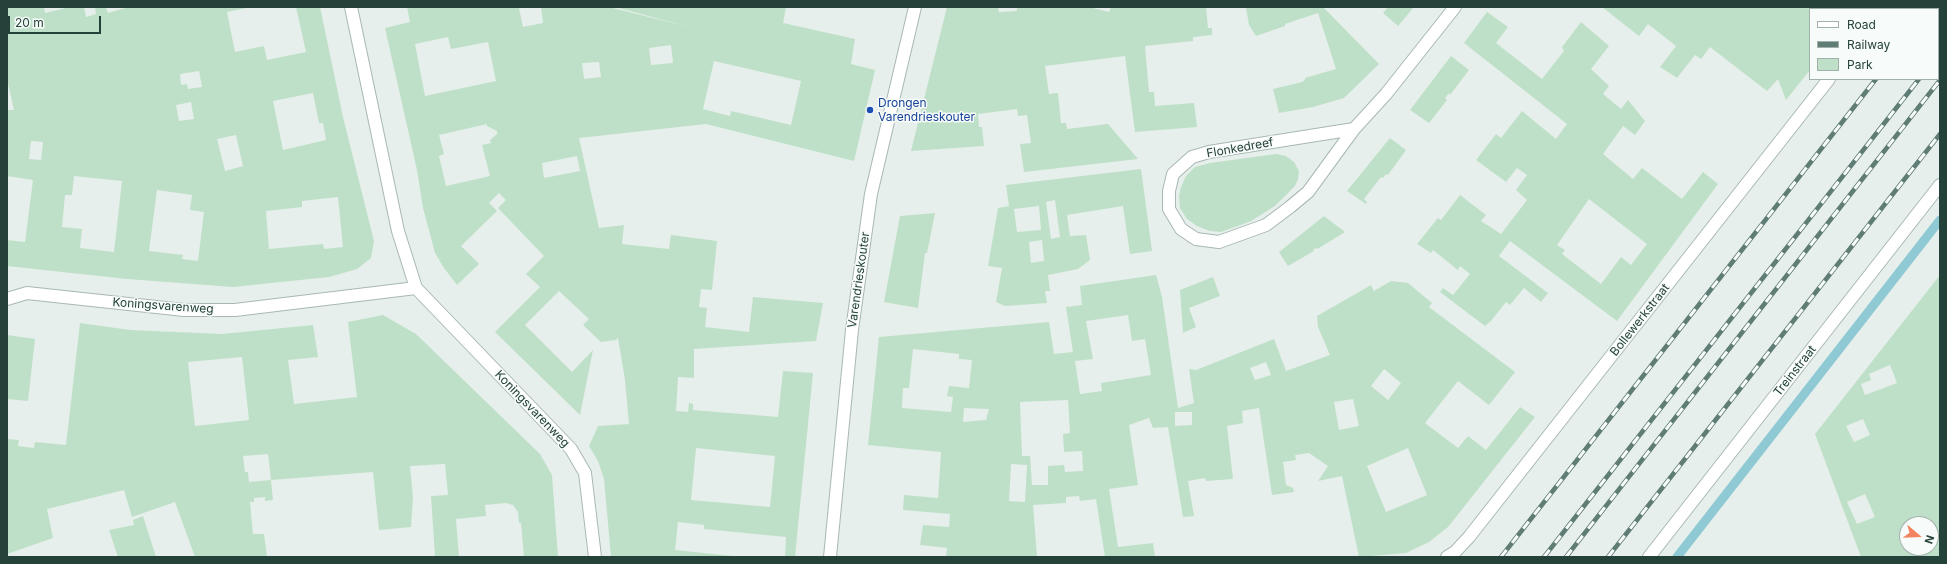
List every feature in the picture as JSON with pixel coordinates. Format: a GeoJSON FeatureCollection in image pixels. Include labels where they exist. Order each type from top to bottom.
{"type":"FeatureCollection","features":[{"type":"Feature","properties":{"kind":"street","name":"Koningsvarenweg"},"geometry":{"type":"LineString","coordinates":[[351,7],[398,231],[416,288],[571,449],[585,473],[595,557]]}},
{"type":"Feature","properties":{"kind":"street","name":"Varendrieskouter"},"geometry":{"type":"LineString","coordinates":[[830,557],[852,330],[871,194],[915,7]]}},
{"type":"Feature","properties":{"kind":"street","name":"Flonkedreef"},"geometry":{"type":"LineString","coordinates":[[1354,129],[1210,152],[1192,157],[1173,174],[1169,191],[1169,208],[1181,229],[1196,239],[1219,242],[1266,225],[1308,192],[1354,129],[1386,94],[1455,7]]}},
{"type":"Feature","properties":{"kind":"street","name":"Bollewerkstraat"},"geometry":{"type":"LineString","coordinates":[[1447,557],[1455,552],[1469,537],[1828,80]]}},
{"type":"Feature","properties":{"kind":"street","name":"Treinstraat"},"geometry":{"type":"LineString","coordinates":[[1649,557],[1940,185]]}},
{"type":"Feature","properties":{"kind":"street","name":"Koningsvarenweg"},"geometry":{"type":"LineString","coordinates":[[7,299],[27,293],[184,310],[235,310],[416,288]]}},
{"type":"Feature","properties":{"kind":"green space"},"geometry":{"type":"Polygon","coordinates":[[[7,7],[44,7],[45,13],[70,7],[84,7],[86,17],[96,14],[95,7],[106,8],[108,13],[129,7],[251,7],[227,12],[235,52],[264,46],[267,60],[306,52],[296,7],[320,7],[343,117],[374,241],[371,258],[357,269],[329,277],[233,287],[127,279],[7,266],[7,240],[25,242],[33,180],[7,176],[7,110],[14,110],[7,79],[7,7]],[[199,71],[180,74],[181,85],[187,84],[188,89],[202,87],[199,71]],[[313,93],[273,101],[283,150],[326,140],[323,123],[319,123],[313,93]],[[191,102],[176,105],[179,121],[194,119],[191,102]],[[236,135],[217,139],[225,171],[243,166],[236,135]],[[31,141],[29,159],[41,160],[43,142],[31,141]],[[74,176],[72,195],[65,195],[62,227],[82,229],[80,248],[114,252],[122,181],[74,176]],[[157,190],[149,251],[183,255],[182,259],[198,261],[204,212],[190,210],[192,195],[157,190]],[[338,197],[302,201],[302,207],[266,211],[269,249],[323,244],[324,249],[343,247],[338,197]]]}},
{"type":"Feature","properties":{"kind":"green space"},"geometry":{"type":"Polygon","coordinates":[[[407,7],[523,7],[519,8],[523,27],[543,23],[541,7],[609,7],[689,27],[615,7],[786,7],[783,23],[855,39],[851,64],[875,70],[854,161],[706,124],[579,138],[599,228],[624,225],[622,244],[669,249],[671,235],[717,241],[712,290],[701,289],[699,307],[707,308],[705,327],[749,332],[753,297],[823,303],[816,341],[694,349],[694,378],[678,377],[676,411],[688,412],[689,403],[693,404],[693,410],[778,417],[783,371],[813,373],[795,557],[785,557],[786,537],[704,529],[704,525],[678,522],[675,550],[742,557],[611,557],[604,479],[598,461],[589,446],[598,426],[629,424],[625,380],[618,338],[616,340],[601,342],[583,325],[589,319],[559,291],[525,325],[572,372],[593,350],[580,415],[495,332],[540,287],[526,274],[544,256],[498,208],[506,200],[499,193],[489,203],[497,211],[461,246],[479,264],[457,285],[444,268],[435,253],[423,208],[417,170],[385,28],[410,22],[407,7]],[[448,37],[415,44],[425,96],[496,81],[488,42],[451,49],[448,37]],[[671,45],[649,48],[651,65],[673,63],[671,45]],[[714,61],[703,109],[730,116],[731,111],[791,125],[801,81],[714,61]],[[599,62],[582,63],[584,79],[601,77],[599,62]],[[487,124],[439,135],[444,154],[439,156],[446,186],[490,176],[482,145],[491,143],[490,140],[497,134],[497,131],[487,126],[487,124]],[[577,156],[542,163],[544,178],[580,171],[577,156]],[[696,448],[691,500],[770,507],[775,456],[696,448]]]}},
{"type":"Feature","properties":{"kind":"green space"},"geometry":{"type":"Polygon","coordinates":[[[947,7],[998,7],[999,12],[1017,11],[1017,7],[1089,7],[1109,12],[1111,7],[1206,7],[1208,28],[1212,28],[1212,35],[1193,37],[1193,41],[1145,46],[1149,92],[1154,92],[1155,106],[1194,103],[1197,127],[1135,132],[1125,56],[1045,66],[1049,94],[1058,93],[1061,123],[1066,123],[1067,129],[1108,124],[1138,159],[1024,172],[1020,144],[1031,143],[1027,115],[1018,116],[1017,109],[978,114],[979,127],[982,127],[984,146],[911,151],[947,7]]]}},
{"type":"Feature","properties":{"kind":"green space"},"geometry":{"type":"Polygon","coordinates":[[[1246,7],[1323,7],[1379,64],[1344,98],[1313,107],[1279,113],[1273,89],[1302,82],[1305,78],[1336,69],[1318,13],[1256,36],[1249,25],[1246,7]]]}},
{"type":"Feature","properties":{"kind":"green space"},"geometry":{"type":"Polygon","coordinates":[[[1388,7],[1414,7],[1398,26],[1383,13],[1388,7]]]}},
{"type":"Feature","properties":{"kind":"green space"},"geometry":{"type":"Polygon","coordinates":[[[1602,7],[1860,7],[1809,8],[1809,71],[1786,100],[1778,79],[1767,91],[1710,47],[1701,59],[1695,55],[1677,78],[1660,67],[1676,46],[1648,24],[1639,36],[1602,7]]]}},
{"type":"Feature","properties":{"kind":"green space"},"geometry":{"type":"Polygon","coordinates":[[[1487,12],[1508,27],[1496,43],[1542,79],[1564,51],[1562,47],[1581,22],[1609,46],[1591,69],[1609,86],[1603,94],[1621,109],[1628,100],[1645,121],[1635,135],[1623,126],[1603,154],[1633,179],[1642,168],[1682,199],[1703,172],[1718,184],[1617,321],[1510,241],[1499,256],[1548,293],[1541,302],[1524,288],[1510,305],[1506,302],[1491,321],[1485,326],[1440,292],[1443,288],[1453,295],[1470,274],[1460,266],[1458,270],[1433,250],[1431,253],[1417,244],[1438,218],[1441,220],[1460,195],[1486,215],[1481,221],[1501,234],[1527,200],[1516,190],[1527,175],[1517,168],[1506,182],[1476,160],[1496,134],[1501,138],[1522,111],[1556,139],[1567,124],[1464,43],[1487,12]],[[1589,199],[1557,245],[1565,250],[1562,254],[1601,284],[1621,257],[1631,265],[1647,244],[1589,199]]]}},
{"type":"Feature","properties":{"kind":"green space"},"geometry":{"type":"Polygon","coordinates":[[[1451,56],[1469,70],[1450,95],[1449,93],[1445,98],[1447,100],[1429,123],[1410,110],[1451,56]]]}},
{"type":"Feature","properties":{"kind":"green space"},"geometry":{"type":"Polygon","coordinates":[[[1390,138],[1406,150],[1388,175],[1386,174],[1383,178],[1381,177],[1364,199],[1367,202],[1366,204],[1347,191],[1390,138]]]}},
{"type":"Feature","properties":{"kind":"green space"},"geometry":{"type":"Polygon","coordinates":[[[1276,154],[1286,156],[1294,162],[1299,171],[1295,186],[1275,206],[1251,221],[1221,232],[1210,231],[1197,226],[1187,219],[1180,208],[1179,196],[1186,176],[1195,167],[1210,163],[1276,154]]]}},
{"type":"Feature","properties":{"kind":"green space"},"geometry":{"type":"Polygon","coordinates":[[[1141,169],[1152,251],[1130,254],[1123,206],[1067,215],[1070,236],[1086,235],[1090,260],[1078,269],[1048,275],[1050,291],[1045,291],[1047,303],[1005,306],[996,302],[1002,268],[988,266],[998,208],[1009,206],[1006,185],[1141,169]],[[1055,200],[1046,202],[1051,239],[1060,237],[1055,200]],[[1039,206],[1014,209],[1017,232],[1041,230],[1039,206]],[[1042,240],[1029,242],[1031,263],[1044,261],[1042,240]]]}},
{"type":"Feature","properties":{"kind":"green space"},"geometry":{"type":"Polygon","coordinates":[[[935,213],[927,253],[925,253],[918,308],[884,302],[900,216],[935,213]]]}},
{"type":"Feature","properties":{"kind":"green space"},"geometry":{"type":"Polygon","coordinates":[[[1324,216],[1345,232],[1319,248],[1313,249],[1314,251],[1288,266],[1279,252],[1324,216]]]}},
{"type":"Feature","properties":{"kind":"green space"},"geometry":{"type":"Polygon","coordinates":[[[1156,275],[1162,297],[1178,408],[1194,403],[1189,369],[1196,370],[1274,339],[1286,371],[1330,355],[1318,327],[1317,316],[1371,285],[1374,291],[1391,281],[1408,283],[1432,303],[1429,307],[1515,372],[1489,405],[1458,381],[1425,423],[1458,448],[1468,436],[1486,450],[1520,407],[1535,417],[1448,527],[1429,542],[1406,553],[1359,557],[1342,476],[1318,481],[1328,466],[1309,453],[1295,455],[1296,460],[1283,462],[1286,485],[1293,488],[1294,492],[1272,495],[1259,408],[1242,411],[1243,423],[1227,426],[1233,479],[1206,481],[1205,478],[1188,481],[1194,516],[1183,517],[1168,427],[1153,428],[1149,418],[1129,425],[1138,485],[1109,489],[1118,547],[1153,543],[1155,557],[1105,557],[1096,499],[1080,501],[1079,496],[1066,497],[1066,503],[1033,505],[1037,557],[946,557],[947,548],[920,545],[923,525],[949,527],[950,514],[903,510],[904,495],[938,498],[941,452],[868,445],[879,337],[1049,322],[1054,354],[1073,352],[1066,307],[1082,305],[1080,286],[1156,275]],[[1128,315],[1086,321],[1093,359],[1075,361],[1080,394],[1102,391],[1101,383],[1151,375],[1145,339],[1132,341],[1128,315]],[[913,349],[909,388],[903,388],[902,408],[951,412],[953,397],[947,396],[949,386],[969,388],[972,360],[959,359],[959,354],[913,349]],[[1266,362],[1250,368],[1255,380],[1271,375],[1266,362]],[[1384,369],[1371,386],[1388,400],[1401,383],[1384,369]],[[1353,399],[1334,402],[1339,430],[1359,426],[1353,399]],[[1068,400],[1020,402],[1022,456],[1030,456],[1032,485],[1048,485],[1048,466],[1064,465],[1065,472],[1083,471],[1082,451],[1064,452],[1063,434],[1070,433],[1068,400]],[[964,408],[963,422],[986,420],[989,409],[964,408]],[[1175,412],[1175,426],[1192,425],[1192,412],[1175,412]],[[1408,448],[1367,466],[1386,512],[1427,495],[1408,448]],[[1011,464],[1009,501],[1025,502],[1027,465],[1011,464]]]}},
{"type":"Feature","properties":{"kind":"green space"},"geometry":{"type":"Polygon","coordinates":[[[1940,275],[1940,557],[1861,557],[1815,434],[1940,275]],[[1890,365],[1869,374],[1871,380],[1861,384],[1865,395],[1897,383],[1890,365]],[[1863,419],[1846,426],[1854,442],[1870,435],[1863,419]],[[1865,494],[1847,502],[1857,524],[1875,517],[1865,494]]]}},
{"type":"Feature","properties":{"kind":"green space"},"geometry":{"type":"Polygon","coordinates":[[[1213,277],[1220,296],[1189,308],[1196,327],[1183,333],[1180,290],[1213,277]]]}},
{"type":"Feature","properties":{"kind":"green space"},"geometry":{"type":"Polygon","coordinates":[[[383,315],[416,334],[540,454],[552,475],[558,557],[524,557],[521,523],[519,523],[518,512],[513,505],[506,503],[485,505],[486,516],[456,519],[459,557],[435,557],[431,496],[448,495],[445,464],[410,466],[413,497],[411,527],[379,530],[373,472],[271,480],[273,500],[265,501],[265,497],[254,498],[254,502],[250,502],[253,534],[264,534],[267,557],[195,557],[175,502],[132,517],[124,490],[47,509],[53,538],[7,554],[7,439],[19,440],[18,446],[34,448],[35,442],[66,445],[80,323],[130,330],[222,334],[313,325],[318,357],[288,360],[294,404],[357,397],[348,322],[383,315]],[[242,357],[188,362],[195,426],[249,420],[242,357]],[[268,454],[243,456],[245,472],[248,472],[249,482],[271,480],[268,454]]]}},
{"type":"Feature","properties":{"kind":"green space"},"geometry":{"type":"Polygon","coordinates":[[[7,335],[35,339],[28,401],[7,399],[7,335]]]}},
{"type":"Feature","properties":{"kind":"green space"},"geometry":{"type":"Polygon","coordinates":[[[143,516],[156,557],[118,557],[109,530],[134,525],[133,520],[143,516]]]}},
{"type":"Feature","properties":{"kind":"waterway"},"geometry":{"type":"LineString","coordinates":[[1677,557],[1940,220]]}},
{"type":"Feature","properties":{"kind":"railway"},"geometry":{"type":"LineString","coordinates":[[1501,557],[1875,80]]}},
{"type":"Feature","properties":{"kind":"railway"},"geometry":{"type":"LineString","coordinates":[[1544,557],[1918,80]]}},
{"type":"Feature","properties":{"kind":"railway"},"geometry":{"type":"LineString","coordinates":[[1566,557],[1940,80]]}},
{"type":"Feature","properties":{"kind":"railway"},"geometry":{"type":"LineString","coordinates":[[1608,557],[1940,134]]}},
{"type":"Feature","properties":{"kind":"place","name":"Drongen Varendrieskouter"},"geometry":{"type":"Point","coordinates":[870,110]}}]}
